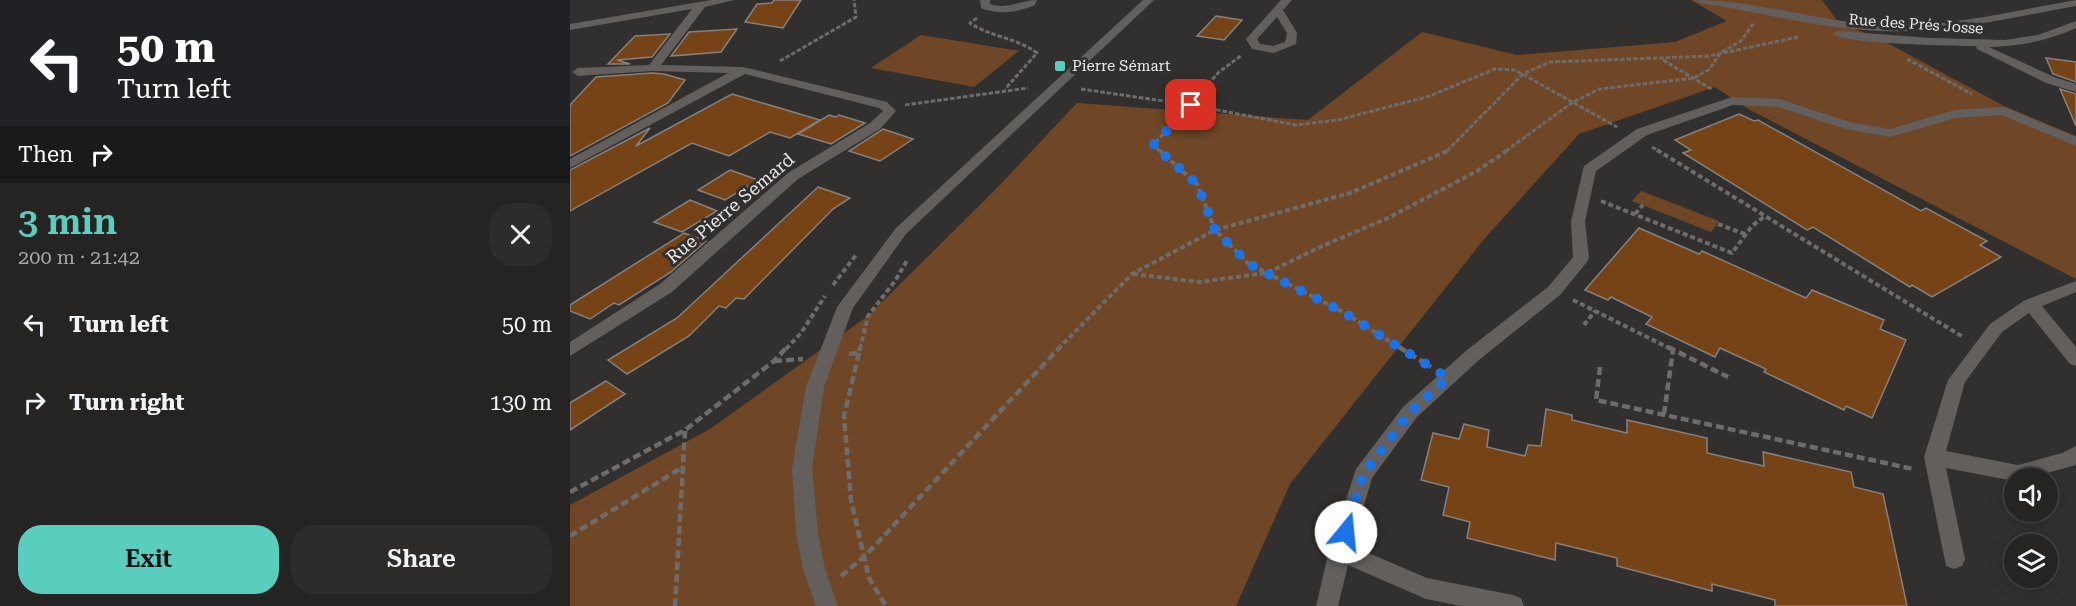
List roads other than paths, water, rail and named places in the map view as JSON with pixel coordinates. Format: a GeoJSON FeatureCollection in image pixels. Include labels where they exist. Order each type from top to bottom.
{"type":"FeatureCollection","features":[{"type":"Feature","properties":{"kind":"street"},"geometry":{"type":"LineString","coordinates":[[570,27],[729,0]]}},
{"type":"Feature","properties":{"kind":"street"},"geometry":{"type":"LineString","coordinates":[[987,4],[995,10],[1015,10],[1031,3],[1032,0]]}},
{"type":"Feature","properties":{"kind":"street"},"geometry":{"type":"LineString","coordinates":[[827,606],[814,569],[803,499],[802,468],[815,387],[845,307],[901,231],[1149,0]]}},
{"type":"Feature","properties":{"kind":"street"},"geometry":{"type":"LineString","coordinates":[[1278,10],[1292,33],[1290,45],[1274,50],[1256,47],[1251,39],[1287,0]]}},
{"type":"Feature","properties":{"kind":"street","name":"Rue des Prés Josse"},"geometry":{"type":"LineString","coordinates":[[1701,0],[1823,21],[1880,28],[1934,26],[2076,3]]}},
{"type":"Feature","properties":{"kind":"street"},"geometry":{"type":"LineString","coordinates":[[652,68],[701,5]]}},
{"type":"Feature","properties":{"kind":"street","name":"Rue des Prés Josse"},"geometry":{"type":"LineString","coordinates":[[1754,8],[1822,32],[1868,38],[1998,45],[2022,43],[2059,32],[2076,24]]}},
{"type":"Feature","properties":{"kind":"street"},"geometry":{"type":"LineString","coordinates":[[1934,26],[2050,80],[2076,88]]}},
{"type":"Feature","properties":{"kind":"street"},"geometry":{"type":"LineString","coordinates":[[579,72],[652,68],[743,70]]}},
{"type":"Feature","properties":{"kind":"street"},"geometry":{"type":"LineString","coordinates":[[570,164],[743,70]]}},
{"type":"Feature","properties":{"kind":"street","name":"Rue Pierre Semard"},"geometry":{"type":"LineString","coordinates":[[570,350],[666,288],[793,176],[875,126],[890,111],[883,105],[743,70]]}},
{"type":"Feature","properties":{"kind":"street"},"geometry":{"type":"LineString","coordinates":[[1327,606],[1340,551],[1363,475],[1410,412],[1554,291],[1581,258],[1578,221],[1589,168],[1634,136],[1732,101],[1779,103],[1851,126],[1890,133],[1955,114],[2004,111],[2076,142]]}},
{"type":"Feature","properties":{"kind":"street"},"geometry":{"type":"LineString","coordinates":[[1954,559],[1936,466],[1957,380],[1996,328],[2031,304],[2076,286]]}},
{"type":"Feature","properties":{"kind":"street"},"geometry":{"type":"LineString","coordinates":[[2031,304],[2076,359]]}},
{"type":"Feature","properties":{"kind":"street"},"geometry":{"type":"LineString","coordinates":[[1936,466],[2018,473],[2068,460],[2076,454]]}},
{"type":"Feature","properties":{"kind":"street"},"geometry":{"type":"LineString","coordinates":[[1340,551],[1426,588],[1513,606]]}},
{"type":"Feature","properties":{"kind":"place","name":"Pierre Sémart"},"geometry":{"type":"Point","coordinates":[1060,66]}}]}
